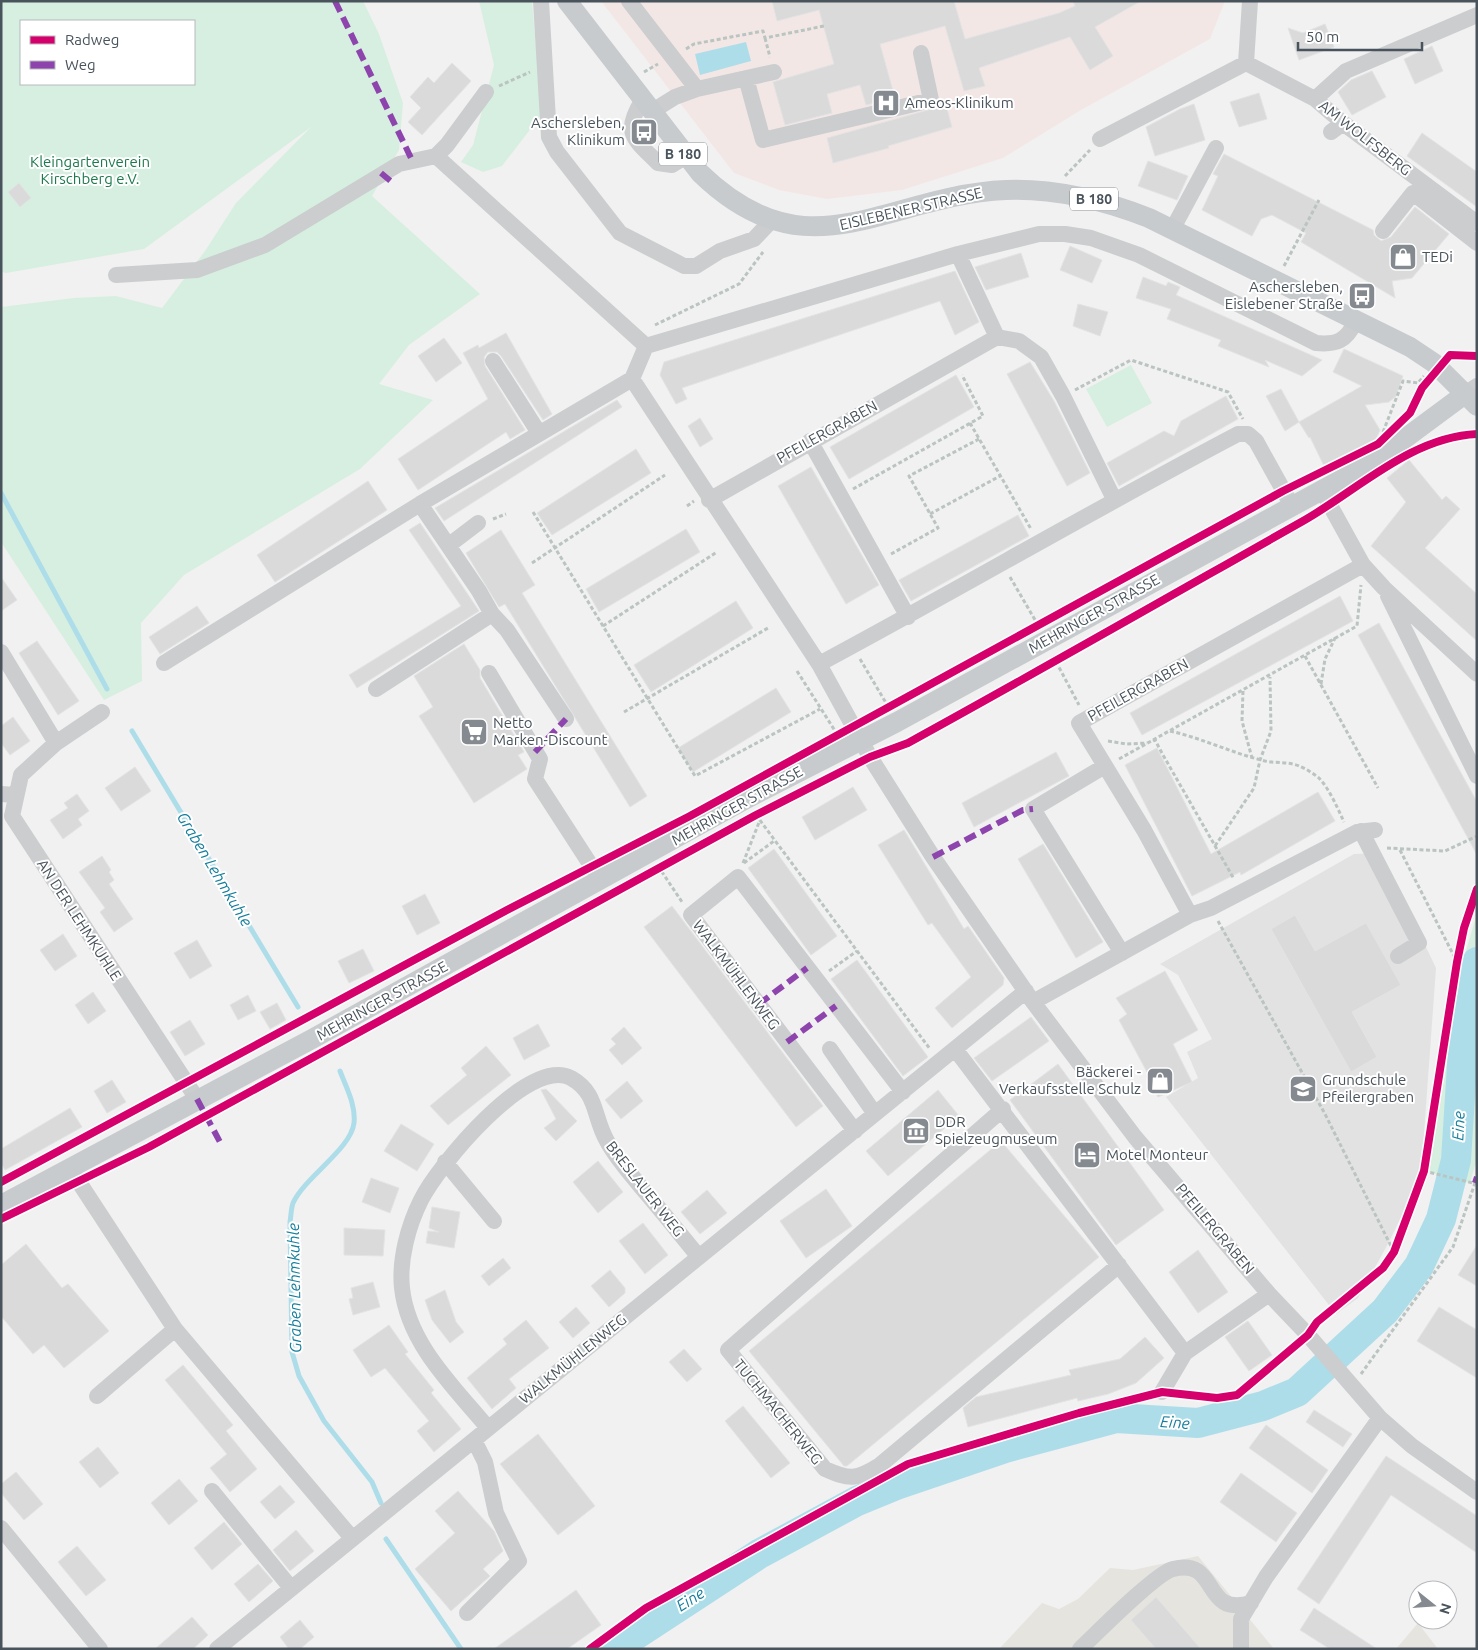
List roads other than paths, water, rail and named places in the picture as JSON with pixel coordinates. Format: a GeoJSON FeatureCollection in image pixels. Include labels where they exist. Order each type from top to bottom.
{"type":"FeatureCollection","features":[{"type":"Feature","properties":{"kind":"main road","name":"EISLEBENER STRASSE"},"geometry":{"type":"LineString","coordinates":[[567,1],[685,156],[726,195],[756,214],[772,220],[814,227],[833,226],[973,194],[1006,190],[1051,191],[1105,202],[1149,218],[1410,347],[1473,395]]}},
{"type":"Feature","properties":{"kind":"main road","name":"MEHRINGER STRASSE"},"geometry":{"type":"LineString","coordinates":[[1,1205],[71,1170],[197,1099],[312,1039],[601,881],[746,799],[897,722],[1355,472],[1473,395]]}},
{"type":"Feature","properties":{"kind":"street"},"geometry":{"type":"LineString","coordinates":[[541,1],[549,137],[557,152],[620,232],[684,266],[696,266],[720,251],[754,239],[772,220]]}},
{"type":"Feature","properties":{"kind":"street"},"geometry":{"type":"LineString","coordinates":[[630,1],[697,89]]}},
{"type":"Feature","properties":{"kind":"street"},"geometry":{"type":"LineString","coordinates":[[1100,139],[1246,63],[1250,1]]}},
{"type":"Feature","properties":{"kind":"street"},"geometry":{"type":"LineString","coordinates":[[1315,99],[1346,71],[1477,15]]}},
{"type":"Feature","properties":{"kind":"street"},"geometry":{"type":"LineString","coordinates":[[746,78],[764,140],[932,100],[920,53]]}},
{"type":"Feature","properties":{"kind":"street","name":"AM WOLFSBERG"},"geometry":{"type":"LineString","coordinates":[[1246,63],[1315,99],[1337,127],[1477,224]]}},
{"type":"Feature","properties":{"kind":"street"},"geometry":{"type":"LineString","coordinates":[[685,156],[672,165],[658,164],[644,150],[631,131],[630,122],[646,106],[697,89],[774,72]]}},
{"type":"Feature","properties":{"kind":"street"},"geometry":{"type":"LineString","coordinates":[[116,275],[197,270],[257,248],[398,164],[436,156],[448,145],[486,92]]}},
{"type":"Feature","properties":{"kind":"street"},"geometry":{"type":"LineString","coordinates":[[1172,230],[1216,148]]}},
{"type":"Feature","properties":{"kind":"street"},"geometry":{"type":"LineString","coordinates":[[436,156],[646,346]]}},
{"type":"Feature","properties":{"kind":"street"},"geometry":{"type":"LineString","coordinates":[[1383,231],[1413,193],[1477,243]]}},
{"type":"Feature","properties":{"kind":"street"},"geometry":{"type":"LineString","coordinates":[[646,346],[958,254],[1039,234],[1082,237],[1139,256],[1316,343],[1332,344],[1344,338],[1356,321]]}},
{"type":"Feature","properties":{"kind":"street"},"geometry":{"type":"LineString","coordinates":[[958,254],[996,337],[1019,341],[1041,357],[1064,396],[1114,499]]}},
{"type":"Feature","properties":{"kind":"street","name":"PFEILERGRABEN"},"geometry":{"type":"LineString","coordinates":[[709,500],[996,337]]}},
{"type":"Feature","properties":{"kind":"street"},"geometry":{"type":"LineString","coordinates":[[164,663],[420,504],[632,379],[646,346]]}},
{"type":"Feature","properties":{"kind":"street"},"geometry":{"type":"LineString","coordinates":[[493,361],[539,433]]}},
{"type":"Feature","properties":{"kind":"street","name":"PFEILERGRABEN"},"geometry":{"type":"LineString","coordinates":[[632,379],[709,500],[819,664],[862,740],[933,857],[1030,996],[1135,1137],[1269,1294],[1308,1335],[1380,1418],[1412,1446],[1475,1487]]}},
{"type":"Feature","properties":{"kind":"street"},"geometry":{"type":"LineString","coordinates":[[819,664],[908,617],[1114,499],[1238,434],[1248,434],[1256,441],[1292,506]]}},
{"type":"Feature","properties":{"kind":"street"},"geometry":{"type":"LineString","coordinates":[[810,441],[908,617]]}},
{"type":"Feature","properties":{"kind":"street"},"geometry":{"type":"LineString","coordinates":[[1321,490],[1363,565],[1384,588],[1477,674]]}},
{"type":"Feature","properties":{"kind":"street"},"geometry":{"type":"LineString","coordinates":[[420,504],[449,545],[492,614],[507,630],[566,719]]}},
{"type":"Feature","properties":{"kind":"street"},"geometry":{"type":"LineString","coordinates":[[449,545],[478,523]]}},
{"type":"Feature","properties":{"kind":"street","name":"PFEILERGRABEN"},"geometry":{"type":"LineString","coordinates":[[1190,915],[1079,723],[1363,565]]}},
{"type":"Feature","properties":{"kind":"street"},"geometry":{"type":"LineString","coordinates":[[1384,588],[1477,776]]}},
{"type":"Feature","properties":{"kind":"street"},"geometry":{"type":"LineString","coordinates":[[376,689],[492,614]]}},
{"type":"Feature","properties":{"kind":"street"},"geometry":{"type":"LineString","coordinates":[[1,652],[56,743]]}},
{"type":"Feature","properties":{"kind":"street"},"geometry":{"type":"LineString","coordinates":[[489,673],[540,760],[535,779],[601,881]]}},
{"type":"Feature","properties":{"kind":"street","name":"AN DER LEHMKUHLE"},"geometry":{"type":"LineString","coordinates":[[102,712],[56,743],[21,775],[9,795],[12,816],[197,1099]]}},
{"type":"Feature","properties":{"kind":"street"},"geometry":{"type":"LineString","coordinates":[[1105,766],[1033,809],[1122,953]]}},
{"type":"Feature","properties":{"kind":"street"},"geometry":{"type":"LineString","coordinates":[[1030,996],[1122,953],[1190,915],[1211,908],[1362,832],[1419,943],[1398,956]]}},
{"type":"Feature","properties":{"kind":"street","name":"WALKMÜHLENWEG"},"geometry":{"type":"LineString","coordinates":[[855,1131],[691,915],[741,870],[816,980],[902,1092]]}},
{"type":"Feature","properties":{"kind":"street","name":"WALKMÜHLENWEG"},"geometry":{"type":"LineString","coordinates":[[218,1649],[902,1092],[956,1049],[1030,996]]}},
{"type":"Feature","properties":{"kind":"street"},"geometry":{"type":"LineString","coordinates":[[956,1049],[1185,1353]]}},
{"type":"Feature","properties":{"kind":"street"},"geometry":{"type":"LineString","coordinates":[[830,1050],[876,1114]]}},
{"type":"Feature","properties":{"kind":"street","name":"BRESLAUER WEG"},"geometry":{"type":"LineString","coordinates":[[488,1428],[434,1363],[412,1327],[402,1287],[405,1243],[421,1201],[445,1162],[483,1122],[529,1082],[548,1075],[568,1077],[585,1087],[593,1102],[601,1131],[613,1152],[699,1257]]}},
{"type":"Feature","properties":{"kind":"street","name":"TUCHMACHERWEG"},"geometry":{"type":"LineString","coordinates":[[1003,1109],[728,1350],[825,1469],[846,1478],[862,1476],[880,1465],[1119,1265]]}},
{"type":"Feature","properties":{"kind":"street"},"geometry":{"type":"LineString","coordinates":[[445,1162],[494,1221]]}},
{"type":"Feature","properties":{"kind":"street"},"geometry":{"type":"LineString","coordinates":[[71,1170],[175,1329],[352,1538]]}},
{"type":"Feature","properties":{"kind":"street"},"geometry":{"type":"LineString","coordinates":[[1162,1392],[1185,1353],[1269,1294]]}},
{"type":"Feature","properties":{"kind":"street"},"geometry":{"type":"LineString","coordinates":[[97,1396],[175,1329]]}},
{"type":"Feature","properties":{"kind":"street"},"geometry":{"type":"LineString","coordinates":[[1241,1649],[1241,1619],[1266,1577],[1380,1418]]}},
{"type":"Feature","properties":{"kind":"street"},"geometry":{"type":"LineString","coordinates":[[467,1613],[519,1561],[496,1513],[484,1462],[474,1440]]}},
{"type":"Feature","properties":{"kind":"street"},"geometry":{"type":"LineString","coordinates":[[212,1491],[291,1588]]}},
{"type":"Feature","properties":{"kind":"street"},"geometry":{"type":"LineString","coordinates":[[1,1528],[100,1649]]}},
{"type":"Feature","properties":{"kind":"street"},"geometry":{"type":"LineString","coordinates":[[1080,1649],[1155,1580],[1171,1569],[1192,1567],[1201,1571],[1219,1600],[1239,1607],[1251,1603]]}},
{"type":"Feature","properties":{"kind":"water"},"geometry":{"type":"Polygon","coordinates":[[[746,42],[751,61],[700,75],[695,54],[746,42]]]}},
{"type":"Feature","properties":{"kind":"waterway","name":"Graben Lehmkuhle"},"geometry":{"type":"LineString","coordinates":[[1,493],[107,689]]}},
{"type":"Feature","properties":{"kind":"waterway","name":"Graben Lehmkuhle"},"geometry":{"type":"LineString","coordinates":[[132,731],[298,1007]]}},
{"type":"Feature","properties":{"kind":"waterway","name":"Eine"},"geometry":{"type":"LineString","coordinates":[[614,1649],[759,1554],[857,1501],[896,1485],[1005,1448],[1116,1418],[1198,1423],[1263,1406],[1297,1392],[1385,1311],[1419,1266],[1441,1219],[1456,1160],[1465,1018],[1477,962]]}},
{"type":"Feature","properties":{"kind":"waterway","name":"Graben Lehmkuhle"},"geometry":{"type":"LineString","coordinates":[[340,1071],[354,1110],[354,1123],[351,1133],[337,1153],[299,1193],[292,1208],[290,1222],[292,1352],[299,1376],[324,1421],[372,1482],[381,1503]]}},
{"type":"Feature","properties":{"kind":"waterway","name":"Graben Lehmkuhle"},"geometry":{"type":"LineString","coordinates":[[386,1539],[461,1649]]}},
{"type":"Feature","properties":{"kind":"place","name":"Ameos-Klinikum"},"geometry":{"type":"Point","coordinates":[886,103]}},
{"type":"Feature","properties":{"kind":"place","name":"Aschersleben, Klinikum"},"geometry":{"type":"Point","coordinates":[644,132]}},
{"type":"Feature","properties":{"kind":"place","name":"TEDi"},"geometry":{"type":"Point","coordinates":[1403,257]}},
{"type":"Feature","properties":{"kind":"place","name":"Aschersleben, Eislebener Straße"},"geometry":{"type":"Point","coordinates":[1362,296]}},
{"type":"Feature","properties":{"kind":"place","name":"Netto Marken-Discount"},"geometry":{"type":"Point","coordinates":[474,732]}},
{"type":"Feature","properties":{"kind":"place","name":"Bäckerei - Verkaufsstelle Schulz"},"geometry":{"type":"Point","coordinates":[1160,1081]}},
{"type":"Feature","properties":{"kind":"place","name":"Grundschule Pfeilergraben"},"geometry":{"type":"Point","coordinates":[1303,1089]}},
{"type":"Feature","properties":{"kind":"place","name":"DDR Spielzeugmuseum"},"geometry":{"type":"Point","coordinates":[916,1131]}},
{"type":"Feature","properties":{"kind":"place","name":"Motel Monteur"},"geometry":{"type":"Point","coordinates":[1087,1155]}},
{"type":"Feature","properties":{"kind":"park label","name":"Kleingartenverein Kirschberg e.V."},"geometry":{"type":"Point","coordinates":[90,170]}}]}
